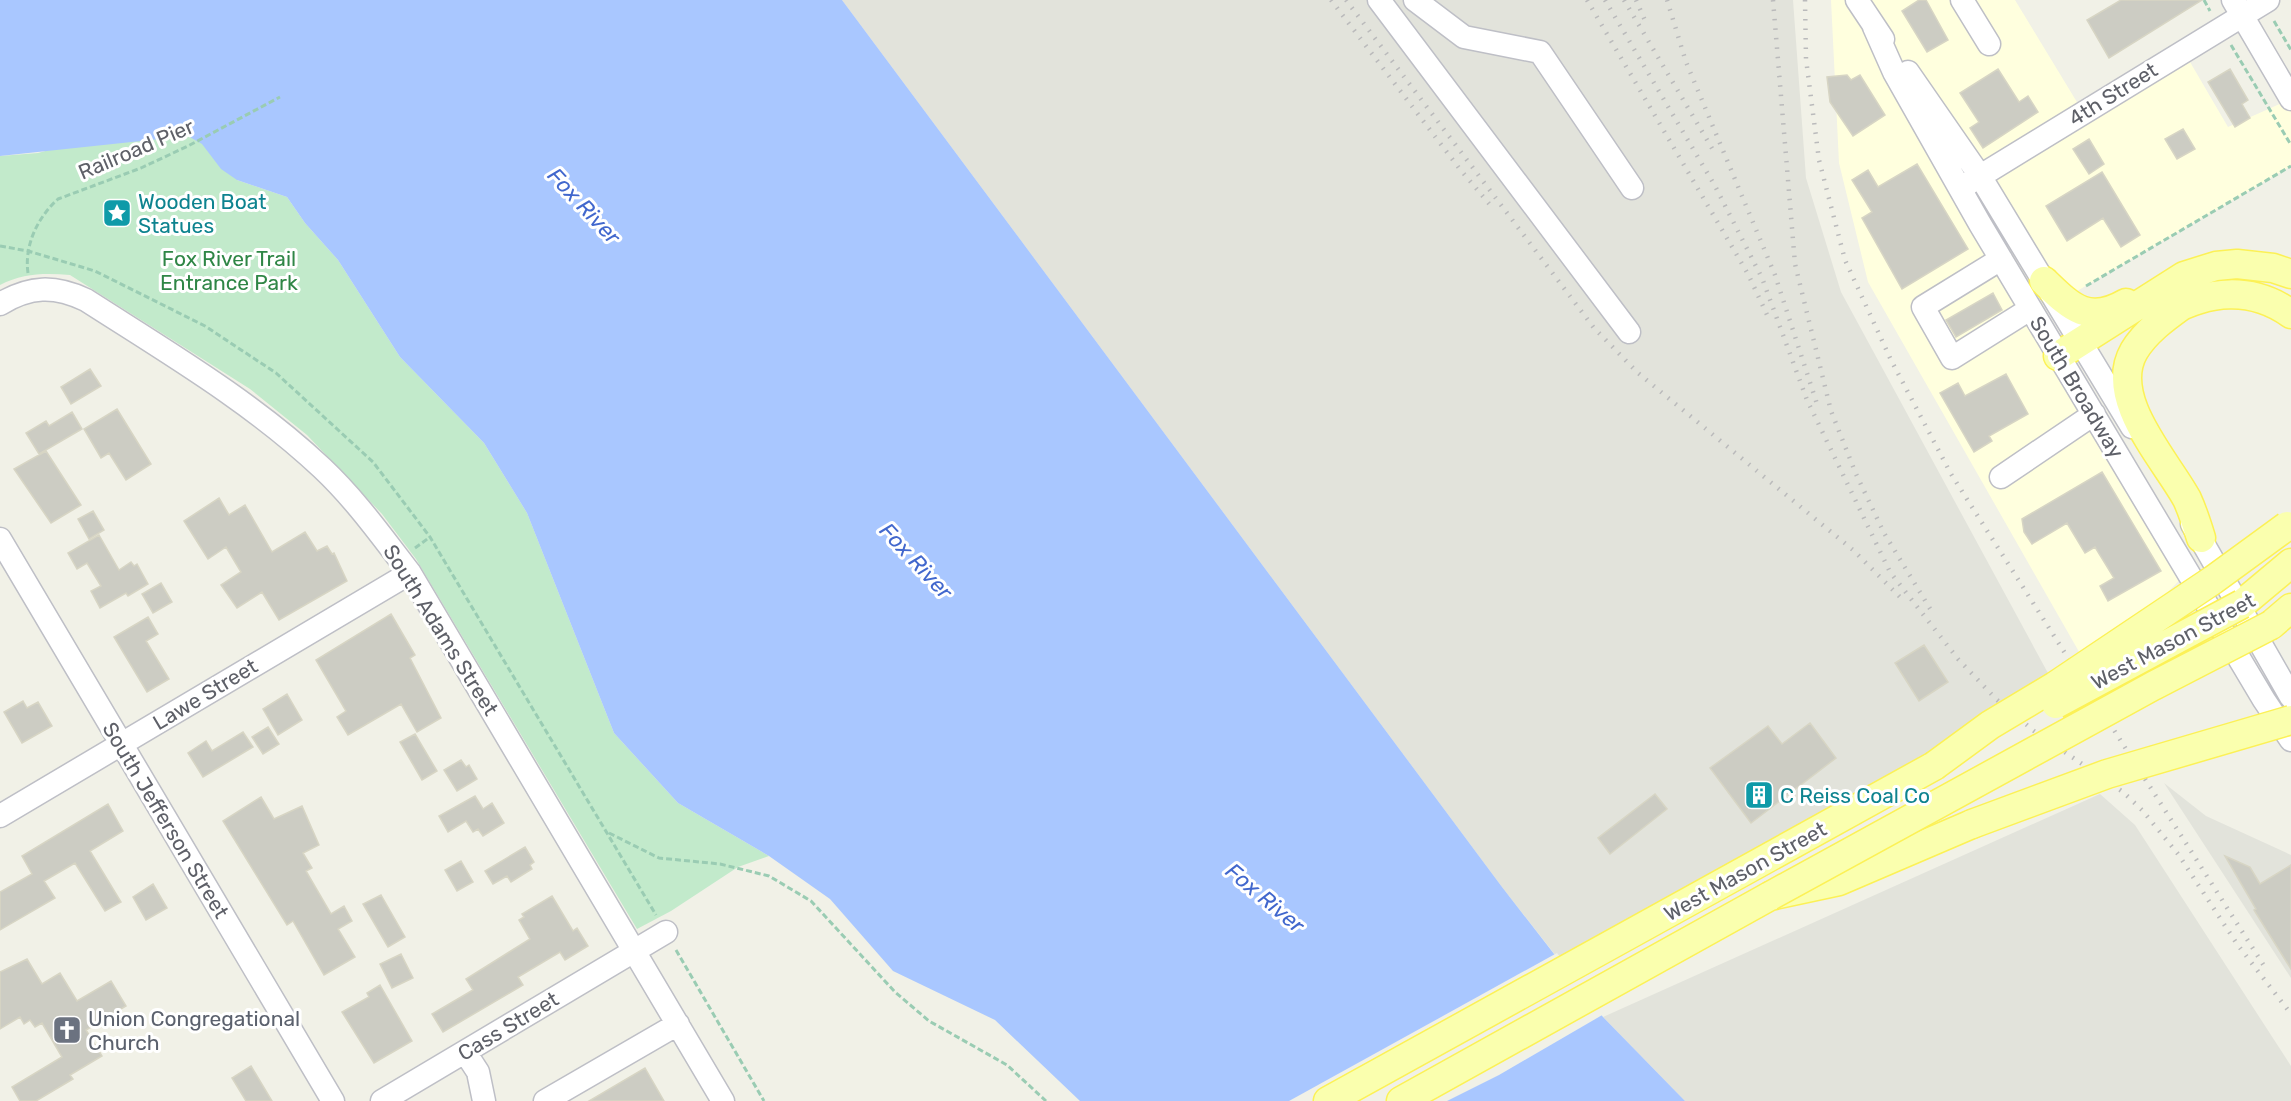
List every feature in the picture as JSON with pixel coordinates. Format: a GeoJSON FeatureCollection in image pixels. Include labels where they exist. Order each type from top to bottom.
{"type":"FeatureCollection","features":[{"type":"Feature","properties":{"kind":"main road"},"geometry":{"type":"LineString","coordinates":[[2074,357],[2184,290],[2216,266],[2237,264],[2273,268],[2291,274]]}},
{"type":"Feature","properties":{"kind":"main road"},"geometry":{"type":"LineString","coordinates":[[2044,281],[2077,309],[2095,314],[2121,306],[2163,281],[2205,296],[2234,293],[2269,301],[2291,314]]}},
{"type":"Feature","properties":{"kind":"main road"},"geometry":{"type":"LineString","coordinates":[[2184,290],[2138,345],[2128,366],[2127,386],[2134,411],[2187,499],[2201,538]]}},
{"type":"Feature","properties":{"kind":"main road"},"geometry":{"type":"LineString","coordinates":[[1934,766],[1990,725],[2055,686],[2213,580],[2291,523]]}},
{"type":"Feature","properties":{"kind":"main road"},"geometry":{"type":"LineString","coordinates":[[2242,604],[2291,563]]}},
{"type":"Feature","properties":{"kind":"main road","name":"West Mason Street"},"geometry":{"type":"LineString","coordinates":[[1328,1101],[1934,766],[1998,737],[2291,577]]}},
{"type":"Feature","properties":{"kind":"main road","name":"West Mason Street"},"geometry":{"type":"LineString","coordinates":[[1401,1101],[2153,686],[2284,618]]}},
{"type":"Feature","properties":{"kind":"main road"},"geometry":{"type":"LineString","coordinates":[[1770,896],[1839,881],[1980,820],[2107,774],[2291,720]]}},
{"type":"Feature","properties":{"kind":"street"},"geometry":{"type":"LineString","coordinates":[[1378,0],[1629,332]]}},
{"type":"Feature","properties":{"kind":"street"},"geometry":{"type":"LineString","coordinates":[[1415,0],[1464,37],[1540,52],[1632,188]]}},
{"type":"Feature","properties":{"kind":"street","name":"South Broadway"},"geometry":{"type":"LineString","coordinates":[[1857,0],[1980,176],[2044,281],[2094,414],[2264,700],[2291,740]]}},
{"type":"Feature","properties":{"kind":"street"},"geometry":{"type":"LineString","coordinates":[[1962,0],[1989,44]]}},
{"type":"Feature","properties":{"kind":"street","name":"4th Street"},"geometry":{"type":"LineString","coordinates":[[1960,189],[2220,28],[2238,8],[2265,1]]}},
{"type":"Feature","properties":{"kind":"street"},"geometry":{"type":"LineString","coordinates":[[2238,8],[2291,99]]}},
{"type":"Feature","properties":{"kind":"street","name":"South Broadway"},"geometry":{"type":"LineString","coordinates":[[1874,27],[1894,72],[2030,309],[2074,357],[2201,538],[2291,697]]}},
{"type":"Feature","properties":{"kind":"street"},"geometry":{"type":"LineString","coordinates":[[2001,259],[1923,307],[1952,358],[2030,309]]}},
{"type":"Feature","properties":{"kind":"street","name":"South Adams Street"},"geometry":{"type":"LineString","coordinates":[[0,304],[31,289],[56,288],[86,300],[249,408],[323,469],[356,502],[410,573],[723,1101]]}},
{"type":"Feature","properties":{"kind":"street"},"geometry":{"type":"LineString","coordinates":[[2001,477],[2094,414]]}},
{"type":"Feature","properties":{"kind":"street","name":"South Jefferson Street"},"geometry":{"type":"LineString","coordinates":[[0,539],[333,1101]]}},
{"type":"Feature","properties":{"kind":"street","name":"Lawe Street"},"geometry":{"type":"LineString","coordinates":[[0,816],[410,573]]}},
{"type":"Feature","properties":{"kind":"street","name":"Cass Street"},"geometry":{"type":"LineString","coordinates":[[382,1101],[666,932]]}},
{"type":"Feature","properties":{"kind":"street"},"geometry":{"type":"LineString","coordinates":[[545,1101],[678,1024]]}},
{"type":"Feature","properties":{"kind":"street"},"geometry":{"type":"LineString","coordinates":[[465,1052],[478,1072],[484,1101]]}},
{"type":"Feature","properties":{"kind":"path"},"geometry":{"type":"LineString","coordinates":[[2204,0],[2291,145]]}},
{"type":"Feature","properties":{"kind":"path"},"geometry":{"type":"LineString","coordinates":[[2265,1],[2291,50]]}},
{"type":"Feature","properties":{"kind":"path","name":"Railroad Pier"},"geometry":{"type":"LineString","coordinates":[[28,251],[38,225],[58,199],[179,150],[280,97]]}},
{"type":"Feature","properties":{"kind":"path"},"geometry":{"type":"LineString","coordinates":[[2081,289],[2291,166]]}},
{"type":"Feature","properties":{"kind":"path"},"geometry":{"type":"LineString","coordinates":[[607,832],[659,858],[720,864],[769,876],[811,901],[895,992],[929,1021],[1007,1065],[1046,1101]]}},
{"type":"Feature","properties":{"kind":"shaded area"},"geometry":{"type":"Polygon","coordinates":[[[842,0],[1793,0],[1806,178],[1841,292],[2055,686],[1567,970],[1502,887],[842,0]]]}},
{"type":"Feature","properties":{"kind":"shaded area"},"geometry":{"type":"Polygon","coordinates":[[[1831,0],[2015,0],[2083,112],[2183,50],[2228,127],[2291,99],[2291,166],[2072,294],[2040,308],[2193,566],[2125,637],[2086,664],[1868,282],[1839,163],[1831,0]]]}},
{"type":"Feature","properties":{"kind":"shaded area"},"geometry":{"type":"Polygon","coordinates":[[[2164,783],[2206,816],[2291,855],[2291,978],[2164,783]]]}},
{"type":"Feature","properties":{"kind":"shaded area"},"geometry":{"type":"Polygon","coordinates":[[[2100,794],[2135,825],[2291,1066],[2291,1101],[1685,1101],[1603,1017],[2100,794]]]}},
{"type":"Feature","properties":{"kind":"green space","name":"Fox River Trail Entrance Park"},"geometry":{"type":"Polygon","coordinates":[[[281,87],[237,180],[287,197],[305,223],[338,260],[400,357],[484,443],[527,513],[614,733],[678,803],[769,856],[738,867],[671,911],[637,929],[416,559],[382,514],[307,435],[250,389],[70,275],[34,275],[17,278],[0,285],[0,156],[38,153],[281,87]]]}},
{"type":"Feature","properties":{"kind":"water","name":"Fox River"},"geometry":{"type":"Polygon","coordinates":[[[0,0],[842,0],[1502,887],[1603,1017],[1685,1101],[1080,1101],[995,1020],[893,971],[830,899],[769,856],[678,803],[614,733],[527,513],[484,443],[400,357],[338,260],[305,223],[287,197],[237,180],[221,169],[202,144],[188,136],[0,156],[0,0]]]}},
{"type":"Feature","properties":{"kind":"pier"},"geometry":{"type":"Polygon","coordinates":[[[1557,953],[1604,1014],[1499,1075],[1447,1101],[1289,1101],[1557,953]]]}},
{"type":"Feature","properties":{"kind":"building"},"geometry":{"type":"Polygon","coordinates":[[[1919,0],[1926,0],[1948,40],[1927,52],[1902,11],[1919,0]]]}},
{"type":"Feature","properties":{"kind":"building"},"geometry":{"type":"Polygon","coordinates":[[[2121,0],[2202,0],[2109,58],[2087,20],[2121,0]]]}},
{"type":"Feature","properties":{"kind":"building"},"geometry":{"type":"Polygon","coordinates":[[[1998,69],[2019,102],[2028,96],[2038,112],[1983,148],[1970,128],[1979,122],[1960,93],[1998,69]]]}},
{"type":"Feature","properties":{"kind":"building"},"geometry":{"type":"Polygon","coordinates":[[[2230,69],[2248,100],[2242,104],[2250,118],[2235,127],[2208,82],[2230,69]]]}},
{"type":"Feature","properties":{"kind":"building"},"geometry":{"type":"Polygon","coordinates":[[[1847,75],[1851,80],[1860,75],[1885,115],[1853,136],[1830,102],[1827,77],[1847,75]]]}},
{"type":"Feature","properties":{"kind":"building"},"geometry":{"type":"Polygon","coordinates":[[[2183,129],[2195,149],[2177,159],[2165,139],[2183,129]]]}},
{"type":"Feature","properties":{"kind":"building"},"geometry":{"type":"Polygon","coordinates":[[[2089,139],[2104,164],[2089,174],[2073,149],[2089,139]]]}},
{"type":"Feature","properties":{"kind":"building"},"geometry":{"type":"Polygon","coordinates":[[[1917,164],[1968,249],[1902,289],[1862,218],[1872,212],[1852,180],[1868,170],[1878,187],[1917,164]]]}},
{"type":"Feature","properties":{"kind":"building"},"geometry":{"type":"Polygon","coordinates":[[[2102,172],[2140,235],[2121,247],[2103,218],[2067,241],[2046,206],[2102,172]]]}},
{"type":"Feature","properties":{"kind":"building"},"geometry":{"type":"Polygon","coordinates":[[[1993,293],[2002,310],[1956,337],[1946,320],[1993,293]]]}},
{"type":"Feature","properties":{"kind":"building"},"geometry":{"type":"Polygon","coordinates":[[[90,369],[101,386],[71,404],[61,387],[90,369]]]}},
{"type":"Feature","properties":{"kind":"building"},"geometry":{"type":"Polygon","coordinates":[[[2006,374],[2028,414],[1989,436],[1992,441],[1974,452],[1940,393],[1958,383],[1965,396],[2006,374]]]}},
{"type":"Feature","properties":{"kind":"building"},"geometry":{"type":"Polygon","coordinates":[[[117,409],[151,464],[126,480],[109,453],[101,458],[84,429],[117,409]]]}},
{"type":"Feature","properties":{"kind":"building"},"geometry":{"type":"Polygon","coordinates":[[[72,412],[82,429],[39,454],[26,433],[46,421],[49,426],[72,412]]]}},
{"type":"Feature","properties":{"kind":"building"},"geometry":{"type":"Polygon","coordinates":[[[46,451],[81,505],[51,523],[14,469],[46,451]]]}},
{"type":"Feature","properties":{"kind":"building"},"geometry":{"type":"Polygon","coordinates":[[[2102,472],[2161,571],[2108,601],[2100,586],[2114,578],[2095,547],[2085,553],[2067,523],[2032,544],[2024,532],[2022,519],[2102,472]]]}},
{"type":"Feature","properties":{"kind":"building"},"geometry":{"type":"Polygon","coordinates":[[[219,498],[229,515],[245,505],[272,552],[305,532],[317,551],[327,546],[332,554],[334,553],[347,581],[279,620],[262,592],[237,608],[221,585],[241,572],[226,547],[208,559],[184,521],[219,498]]]}},
{"type":"Feature","properties":{"kind":"building"},"geometry":{"type":"Polygon","coordinates":[[[93,511],[104,530],[89,539],[78,519],[93,511]]]}},
{"type":"Feature","properties":{"kind":"building"},"geometry":{"type":"Polygon","coordinates":[[[99,535],[119,570],[131,562],[134,566],[137,564],[148,584],[100,608],[91,591],[101,586],[87,563],[77,569],[68,553],[99,535]]]}},
{"type":"Feature","properties":{"kind":"building"},"geometry":{"type":"Polygon","coordinates":[[[161,583],[172,602],[153,613],[142,594],[161,583]]]}},
{"type":"Feature","properties":{"kind":"building"},"geometry":{"type":"Polygon","coordinates":[[[391,614],[415,655],[410,658],[441,718],[417,732],[401,704],[348,735],[337,717],[346,711],[316,660],[391,614]]]}},
{"type":"Feature","properties":{"kind":"building"},"geometry":{"type":"Polygon","coordinates":[[[148,617],[158,634],[146,641],[169,679],[147,692],[114,637],[148,617]]]}},
{"type":"Feature","properties":{"kind":"building"},"geometry":{"type":"Polygon","coordinates":[[[1924,645],[1948,682],[1919,701],[1895,663],[1924,645]]]}},
{"type":"Feature","properties":{"kind":"building"},"geometry":{"type":"Polygon","coordinates":[[[287,694],[302,720],[278,735],[263,709],[287,694]]]}},
{"type":"Feature","properties":{"kind":"building"},"geometry":{"type":"Polygon","coordinates":[[[23,701],[27,708],[38,702],[52,726],[22,743],[4,712],[23,701]]]}},
{"type":"Feature","properties":{"kind":"building","name":"C Reiss Coal Co"},"geometry":{"type":"Polygon","coordinates":[[[1810,723],[1836,758],[1751,823],[1710,768],[1768,726],[1782,744],[1810,723]]]}},
{"type":"Feature","properties":{"kind":"building"},"geometry":{"type":"Polygon","coordinates":[[[268,727],[279,744],[263,754],[252,737],[268,727]]]}},
{"type":"Feature","properties":{"kind":"building"},"geometry":{"type":"Polygon","coordinates":[[[243,732],[253,747],[203,777],[188,753],[206,741],[212,751],[243,732]]]}},
{"type":"Feature","properties":{"kind":"building"},"geometry":{"type":"Polygon","coordinates":[[[415,734],[437,771],[422,780],[400,742],[415,734]]]}},
{"type":"Feature","properties":{"kind":"building"},"geometry":{"type":"Polygon","coordinates":[[[461,760],[466,767],[469,765],[477,779],[457,791],[444,770],[461,760]]]}},
{"type":"Feature","properties":{"kind":"building"},"geometry":{"type":"Polygon","coordinates":[[[1655,794],[1667,809],[1610,854],[1598,838],[1655,794]]]}},
{"type":"Feature","properties":{"kind":"building"},"geometry":{"type":"Polygon","coordinates":[[[475,796],[483,809],[492,803],[504,823],[483,836],[478,829],[473,832],[466,821],[448,832],[439,816],[475,796]]]}},
{"type":"Feature","properties":{"kind":"building"},"geometry":{"type":"Polygon","coordinates":[[[261,797],[274,819],[302,806],[319,845],[303,853],[312,868],[306,871],[331,914],[344,906],[352,921],[338,929],[355,957],[324,975],[293,921],[287,925],[223,821],[261,797]]]}},
{"type":"Feature","properties":{"kind":"building"},"geometry":{"type":"Polygon","coordinates":[[[108,804],[123,831],[90,851],[121,902],[105,911],[75,863],[44,881],[55,898],[0,930],[0,892],[32,874],[22,856],[108,804]]]}},
{"type":"Feature","properties":{"kind":"building"},"geometry":{"type":"Polygon","coordinates":[[[525,847],[534,862],[530,865],[532,869],[511,882],[507,876],[493,884],[485,871],[525,847]]]}},
{"type":"Feature","properties":{"kind":"building"},"geometry":{"type":"Polygon","coordinates":[[[2225,856],[2250,867],[2260,884],[2291,865],[2291,969],[2254,910],[2256,909],[2225,856]]]}},
{"type":"Feature","properties":{"kind":"building"},"geometry":{"type":"Polygon","coordinates":[[[461,861],[473,882],[457,891],[445,870],[461,861]]]}},
{"type":"Feature","properties":{"kind":"building"},"geometry":{"type":"Polygon","coordinates":[[[153,884],[167,908],[146,920],[133,897],[153,884]]]}},
{"type":"Feature","properties":{"kind":"building"},"geometry":{"type":"Polygon","coordinates":[[[381,895],[405,937],[388,947],[363,904],[381,895]]]}},
{"type":"Feature","properties":{"kind":"building"},"geometry":{"type":"Polygon","coordinates":[[[552,896],[573,931],[577,928],[588,946],[565,960],[560,952],[518,977],[523,985],[443,1032],[432,1014],[473,990],[466,979],[530,939],[519,920],[524,917],[522,914],[552,896]]]}},
{"type":"Feature","properties":{"kind":"building"},"geometry":{"type":"Polygon","coordinates":[[[401,954],[413,978],[392,988],[380,964],[401,954]]]}},
{"type":"Feature","properties":{"kind":"building","name":"Union Congregational Church"},"geometry":{"type":"Polygon","coordinates":[[[27,959],[42,984],[60,973],[77,1001],[111,981],[126,1006],[86,1030],[102,1056],[70,1075],[73,1079],[36,1101],[20,1101],[12,1087],[62,1057],[42,1023],[35,1027],[30,1020],[24,1024],[20,1017],[0,1029],[0,972],[27,959]]]}},
{"type":"Feature","properties":{"kind":"building"},"geometry":{"type":"Polygon","coordinates":[[[380,985],[412,1041],[374,1063],[342,1012],[369,997],[367,993],[380,985]]]}},
{"type":"Feature","properties":{"kind":"building"},"geometry":{"type":"Polygon","coordinates":[[[251,1066],[272,1101],[246,1101],[232,1078],[251,1066]]]}},
{"type":"Feature","properties":{"kind":"building"},"geometry":{"type":"Polygon","coordinates":[[[645,1068],[664,1101],[589,1101],[645,1068]]]}},
{"type":"Feature","properties":{"kind":"railway"},"geometry":{"type":"LineString","coordinates":[[1331,0],[1459,168],[1491,206]]}},
{"type":"Feature","properties":{"kind":"railway"},"geometry":{"type":"LineString","coordinates":[[1346,0],[1594,328],[1638,373],[1853,550],[1902,599]]}},
{"type":"Feature","properties":{"kind":"railway"},"geometry":{"type":"LineString","coordinates":[[1587,0],[1748,274],[1769,319]]}},
{"type":"Feature","properties":{"kind":"railway"},"geometry":{"type":"LineString","coordinates":[[1605,0],[1715,186],[1762,278],[1807,400],[1890,572],[1958,659],[1996,699],[2034,731],[2123,792],[2142,810],[2178,854],[2237,944],[2291,1014]]}},
{"type":"Feature","properties":{"kind":"railway"},"geometry":{"type":"LineString","coordinates":[[1624,0],[1716,155]]}},
{"type":"Feature","properties":{"kind":"railway"},"geometry":{"type":"LineString","coordinates":[[1636,0],[1647,25]]}},
{"type":"Feature","properties":{"kind":"railway"},"geometry":{"type":"LineString","coordinates":[[1667,0],[1686,62],[1775,275],[1818,407]]}},
{"type":"Feature","properties":{"kind":"railway"},"geometry":{"type":"LineString","coordinates":[[1773,0],[1795,264],[1831,411],[1856,474],[1884,533],[1932,612]]}},
{"type":"Feature","properties":{"kind":"railway"},"geometry":{"type":"LineString","coordinates":[[1805,0],[1806,59],[1819,160],[1845,260],[1891,360],[1951,474],[2266,969]]}},
{"type":"Feature","properties":{"kind":"place","name":"Wooden Boat Statues"},"geometry":{"type":"Point","coordinates":[117,213]}},
{"type":"Feature","properties":{"kind":"place","name":"C Reiss Coal Co"},"geometry":{"type":"Point","coordinates":[1759,795]}},
{"type":"Feature","properties":{"kind":"place","name":"Union Congregational Church"},"geometry":{"type":"Point","coordinates":[67,1030]}}]}
